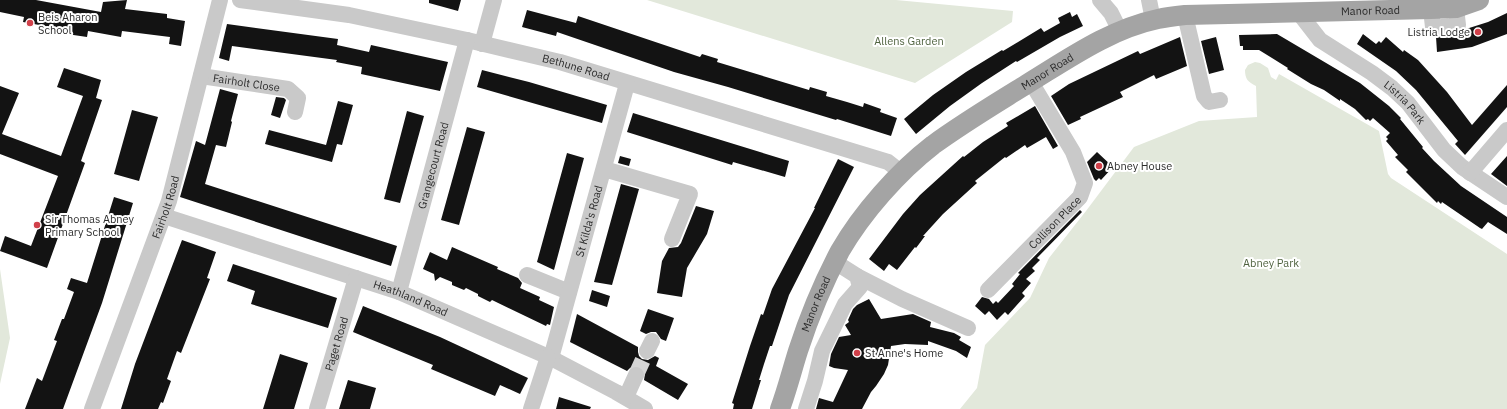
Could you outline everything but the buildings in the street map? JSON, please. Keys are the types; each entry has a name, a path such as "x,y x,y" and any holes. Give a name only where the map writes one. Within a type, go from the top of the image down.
{"main road":[{"name":"Manor Road","path":"780,409 815,304 841,250 861,220 902,173 932,146 957,128 1076,54 1120,30 1153,20 1185,15 1456,8 1479,0"}],"street":[{"name":"Fairholt Road","path":"92,409 169,201 220,0"},
{"name":"Bethune Road","path":"240,0 350,15 560,62 627,84 888,162 902,173"},
{"name":"Grangecourt Road","path":"399,292 475,42 494,0"},
{"path":"1100,0 1111,13 1120,30"},
{"path":"1149,0 1153,20"},
{"name":"Listria Park","path":"1299,13 1320,40 1372,73 1392,88 1416,112 1444,150 1470,173 1507,197"},
{"path":"1185,15 1204,96 1209,102 1220,100"},
{"name":"Fairholt Close","path":"201,76 288,89 298,98 295,112"},
{"name":"Collison Place","path":"988,290 1080,197 1085,184 1073,152 1030,82"},
{"name":"St Kilda's Road","path":"531,409 549,358 569,292 627,84"},
{"path":"1470,173 1507,130"},
{"path":"604,169 690,194 672,239"},
{"name":"Heathland Road","path":"164,216 399,292 549,358 626,397 645,409"},
{"path":"835,262 857,276 902,299 968,328"},
{"path":"527,275 569,292"},
{"path":"806,409 815,381 822,351 845,304 860,287 857,276"},
{"name":"Paget Road","path":"317,409 356,278"},
{"path":"626,397 636,375"}],"green space":[{"name":"Allens Garden","path":"647,0 896,0 1013,11 1012,22 915,83"},
{"name":"Abney Park","path":"1255,62 1268,68 1271,77 1276,80 1279,74 1379,131 1388,174 1391,178 1507,254 1507,409 960,409 977,388 985,345 1030,298 1049,258 1134,147 1199,121 1257,117 1256,86 1248,80 1245,70 1248,65"},
{"path":"0,269 10,338 0,384"}],"tunnel":[{"path":"636,375 647,351"}],"place":[{"name":"Beis Aharon School","path":"30,23"},
{"name":"Listria Lodge","path":"1478,32"},
{"name":"Abney House","path":"1099,166"},
{"name":"Sir Thomas Abney Primary School","path":"37,225"},
{"name":"St Anne's Home","path":"857,353"}]}
